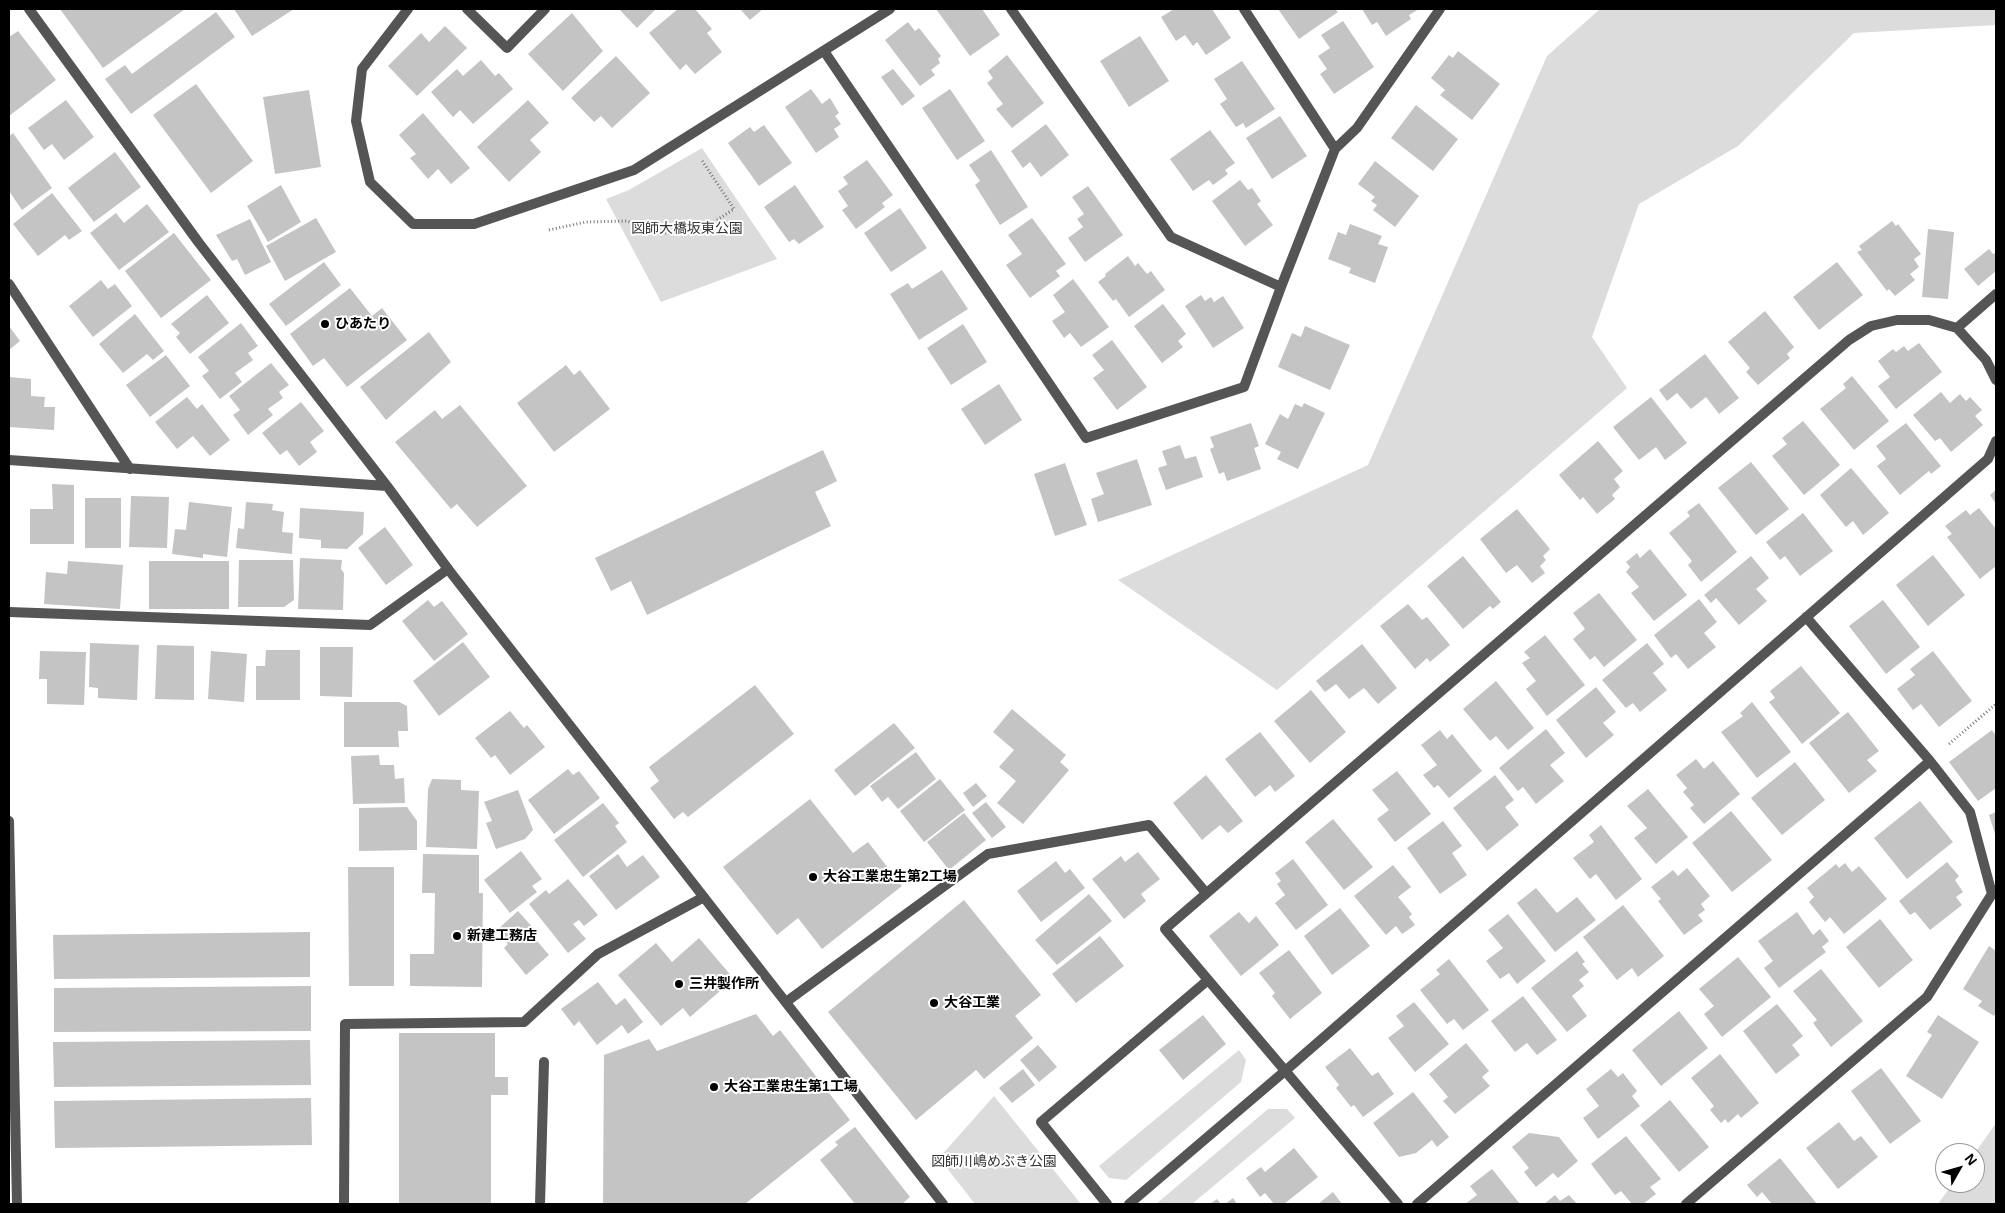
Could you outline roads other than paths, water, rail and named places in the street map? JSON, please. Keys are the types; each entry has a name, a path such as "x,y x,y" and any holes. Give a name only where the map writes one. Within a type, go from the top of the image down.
{"street":[{"path":"29,9 199,243 387,486 448,569 943,1204"},
{"path":"408,9 362,70 356,121 370,182 413,224 474,224 634,170 890,9"},
{"path":"467,9 507,48 545,9"},
{"path":"1011,9 1170,237 1281,287"},
{"path":"1244,9 1335,149"},
{"path":"824,51 1086,438 1244,388 1335,149 1357,128 1440,9"},
{"path":"9,284 130,469"},
{"path":"1958,328 1996,294"},
{"path":"1398,1204 1165,930 1850,340 1871,326 1897,320 1929,320 1958,328 1986,360 1996,380"},
{"path":"1129,1204 1285,1071 1988,459 1996,441"},
{"path":"9,460 387,486"},
{"path":"9,612 370,625 448,569"},
{"path":"1686,1204 1926,997 1992,894 1970,812 1930,761 1806,617"},
{"path":"1417,1204 1930,761"},
{"path":"9,820 17,1204"},
{"path":"786,1002 988,854 1149,825 1206,893"},
{"path":"344,1204 345,1024 524,1022 598,954 704,897"},
{"path":"1107,1204 1040,1122 1208,980"},
{"path":"540,1204 544,1062"}],"place":[{"name":"ひあたり","path":"325,324"},
{"name":"大谷工業忠生第2工場","path":"813,877"},
{"name":"新建工務店","path":"457,936"},
{"name":"三井製作所","path":"679,984"},
{"name":"大谷工業","path":"934,1003"},
{"name":"大谷工業忠生第1工場","path":"714,1087"}],"park label":[{"name":"図師大橋坂東公園","path":"687,229"},
{"name":"図師川嶋めぶき公園","path":"994,1162"}]}
